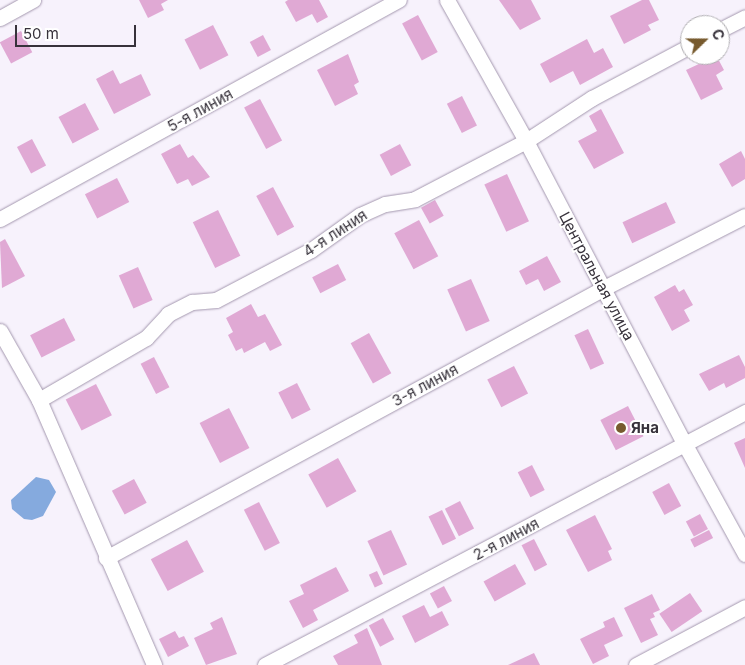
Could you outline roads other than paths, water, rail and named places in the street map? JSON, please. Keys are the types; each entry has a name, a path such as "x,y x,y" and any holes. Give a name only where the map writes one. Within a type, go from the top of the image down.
{"street":[{"path":"0,18 33,0"},
{"name":"5-я линия","path":"0,219 400,0"},
{"name":"Центральная улица","path":"447,0 526,141 684,443 745,554"},
{"path":"730,25 745,17"},
{"name":"4-я линия","path":"39,400 146,338 168,314 192,302 216,300 311,250 360,214 385,204 415,199 526,141 592,98 680,51"},
{"name":"3-я линия","path":"106,558 604,288 657,263 745,216"},
{"path":"0,331 39,400 154,665"},
{"name":"2-я линия","path":"265,665 745,412"},
{"path":"636,665 745,607"}],"water":[{"path":"36,477 49,480 56,492 43,516 32,520 24,519 12,509 11,500"}],"place":[{"name":"Яна","path":"621,428"}]}
